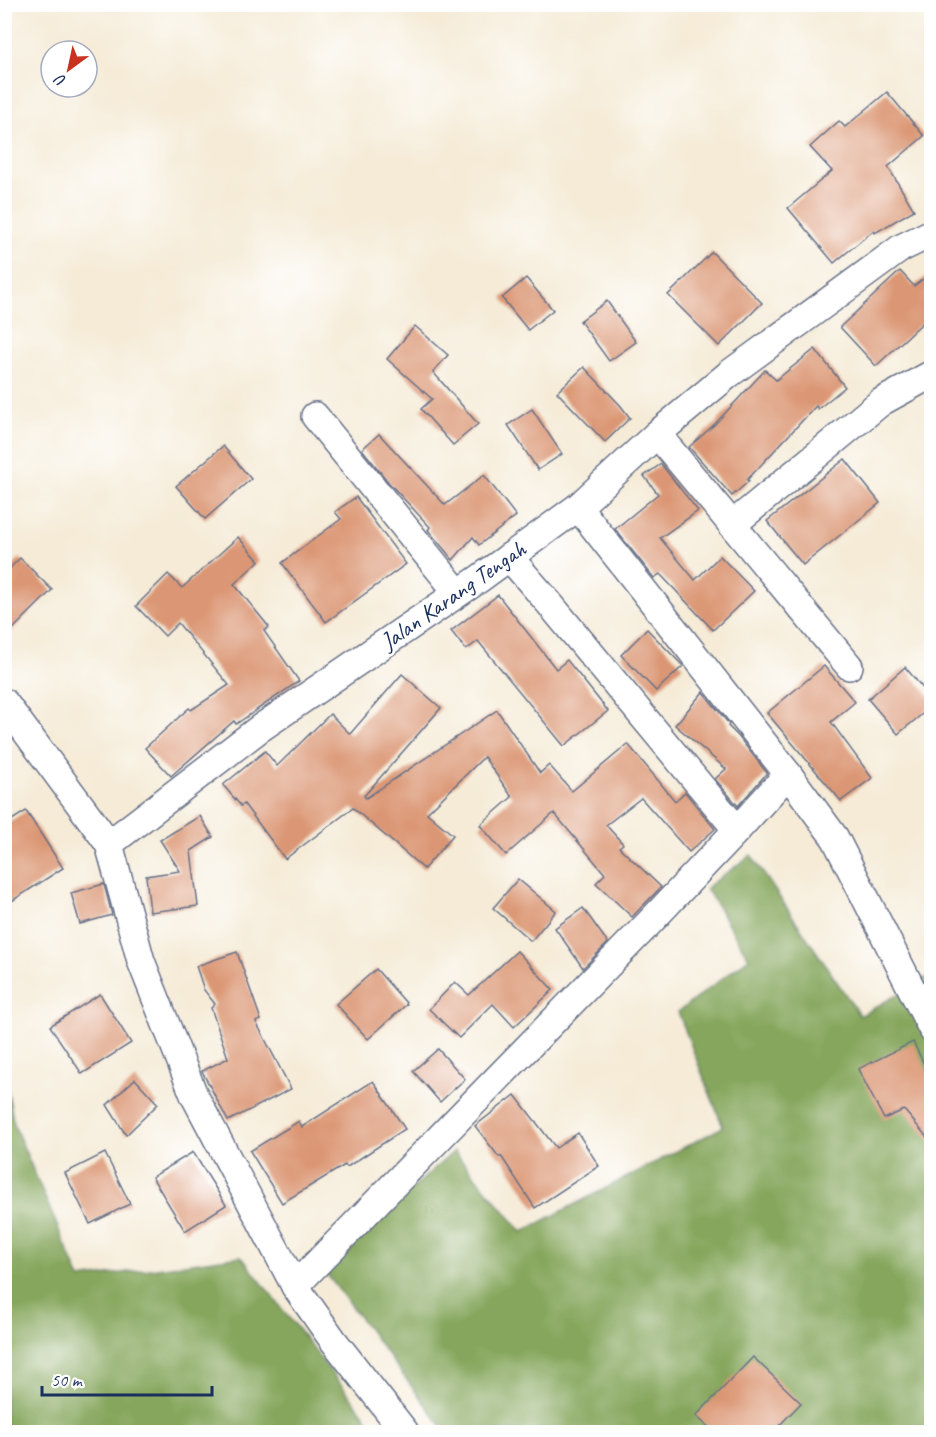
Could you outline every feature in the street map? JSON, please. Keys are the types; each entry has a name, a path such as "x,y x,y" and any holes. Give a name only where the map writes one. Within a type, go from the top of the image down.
{"street":[{"name":"Jalan Karang Tengah","path":"109,844 259,729 458,593 578,507 657,434 729,374 901,248 932,233"},
{"path":"732,525 881,402 932,374"},
{"path":"315,416 458,593"},
{"path":"657,434 849,666"},
{"path":"578,507 788,774 835,838 932,1029"},
{"path":"509,557 737,830"},
{"path":"4,702 109,844 141,961 194,1095 295,1286 333,1340 405,1432"},
{"path":"295,1286 649,923 788,774"}],"green space":[{"path":"751,855 860,1016 931,975 931,1432 446,1432 323,1269 454,1151 522,1232 723,1127 678,1012 749,958 706,888"},
{"path":"4,1071 14,1125 80,1279 241,1256 378,1432 5,1432"}],"building":[{"path":"887,92 924,136 888,167 914,210 875,233 874,230 834,263 788,208 832,171 810,147 839,121 845,127"},
{"path":"712,252 762,303 719,346 668,295"},
{"path":"900,271 914,286 932,272 932,314 876,366 840,327"},
{"path":"526,278 553,310 528,330 502,298"},
{"path":"607,301 636,342 609,361 580,321"},
{"path":"415,326 448,355 433,372 478,424 453,445 421,409 432,399 387,359"},
{"path":"815,349 845,387 818,409 816,406 747,480 749,481 732,496 689,447 715,424 765,370 776,380"},
{"path":"584,367 630,418 605,442 557,392"},
{"path":"532,409 562,454 538,470 508,425"},
{"path":"379,434 445,505 484,475 516,516 479,545 473,537 453,560 428,530 430,527 389,483 362,449"},
{"path":"223,446 251,479 205,519 176,486"},
{"path":"845,459 880,503 803,565 767,521"},
{"path":"661,464 698,511 660,538 695,580 720,556 754,591 713,630 660,574 654,578 615,529 658,494 644,476"},
{"path":"356,497 406,564 326,622 282,563 341,519 335,512"},
{"path":"238,537 259,561 234,584 269,627 264,631 299,681 236,724 234,721 171,776 145,748 189,708 191,710 229,685 178,623 165,636 136,606 168,574 182,588"},
{"path":"20,558 52,590 4,638 4,574"},
{"path":"498,595 556,669 567,660 608,711 564,746 478,641 466,650 451,631"},
{"path":"647,629 683,666 656,691 621,655"},
{"path":"824,666 855,702 831,722 872,778 841,801 767,713"},
{"path":"905,667 932,699 932,706 898,734 868,699"},
{"path":"402,674 441,708 364,796 366,798 497,710 540,773 549,765 572,791 628,744 675,801 685,792 715,829 689,852 641,798 606,825 623,844 619,847 661,887 632,917 596,883 605,874 554,813 506,855 480,825 512,797 484,757 427,813 453,835 424,869 353,808 285,859 244,804 241,806 223,785 265,751 277,766 330,714 350,734"},
{"path":"703,692 767,773 738,806 715,779 726,769 675,725"},
{"path":"26,811 63,868 4,906 4,825"},
{"path":"200,816 213,837 191,851 198,906 150,912 146,876 180,871 160,840"},
{"path":"518,879 556,911 531,941 493,908"},
{"path":"104,884 112,915 80,924 71,893"},
{"path":"583,908 608,943 583,968 555,928"},
{"path":"517,951 553,990 514,1027 493,1004 459,1038 429,1009 455,982 469,995"},
{"path":"237,952 261,1020 256,1022 291,1089 228,1121 202,1071 228,1058 211,1008 215,1004 204,990 196,966"},
{"path":"376,969 407,1004 368,1039 336,1004"},
{"path":"100,994 131,1043 82,1074 50,1026"},
{"path":"913,1042 932,1080 932,1143 904,1110 884,1119 858,1069"},
{"path":"438,1049 465,1079 440,1102 413,1071"},
{"path":"135,1079 158,1104 126,1135 107,1105"},
{"path":"373,1081 405,1129 347,1167 345,1165 282,1203 250,1151 299,1121 302,1127"},
{"path":"515,1095 556,1148 578,1133 599,1166 535,1208 501,1156 499,1157 475,1126"},
{"path":"193,1152 226,1205 185,1231 152,1177"},
{"path":"105,1153 130,1204 90,1224 65,1173"},
{"path":"753,1357 801,1403 773,1432 714,1432 696,1416"}]}
